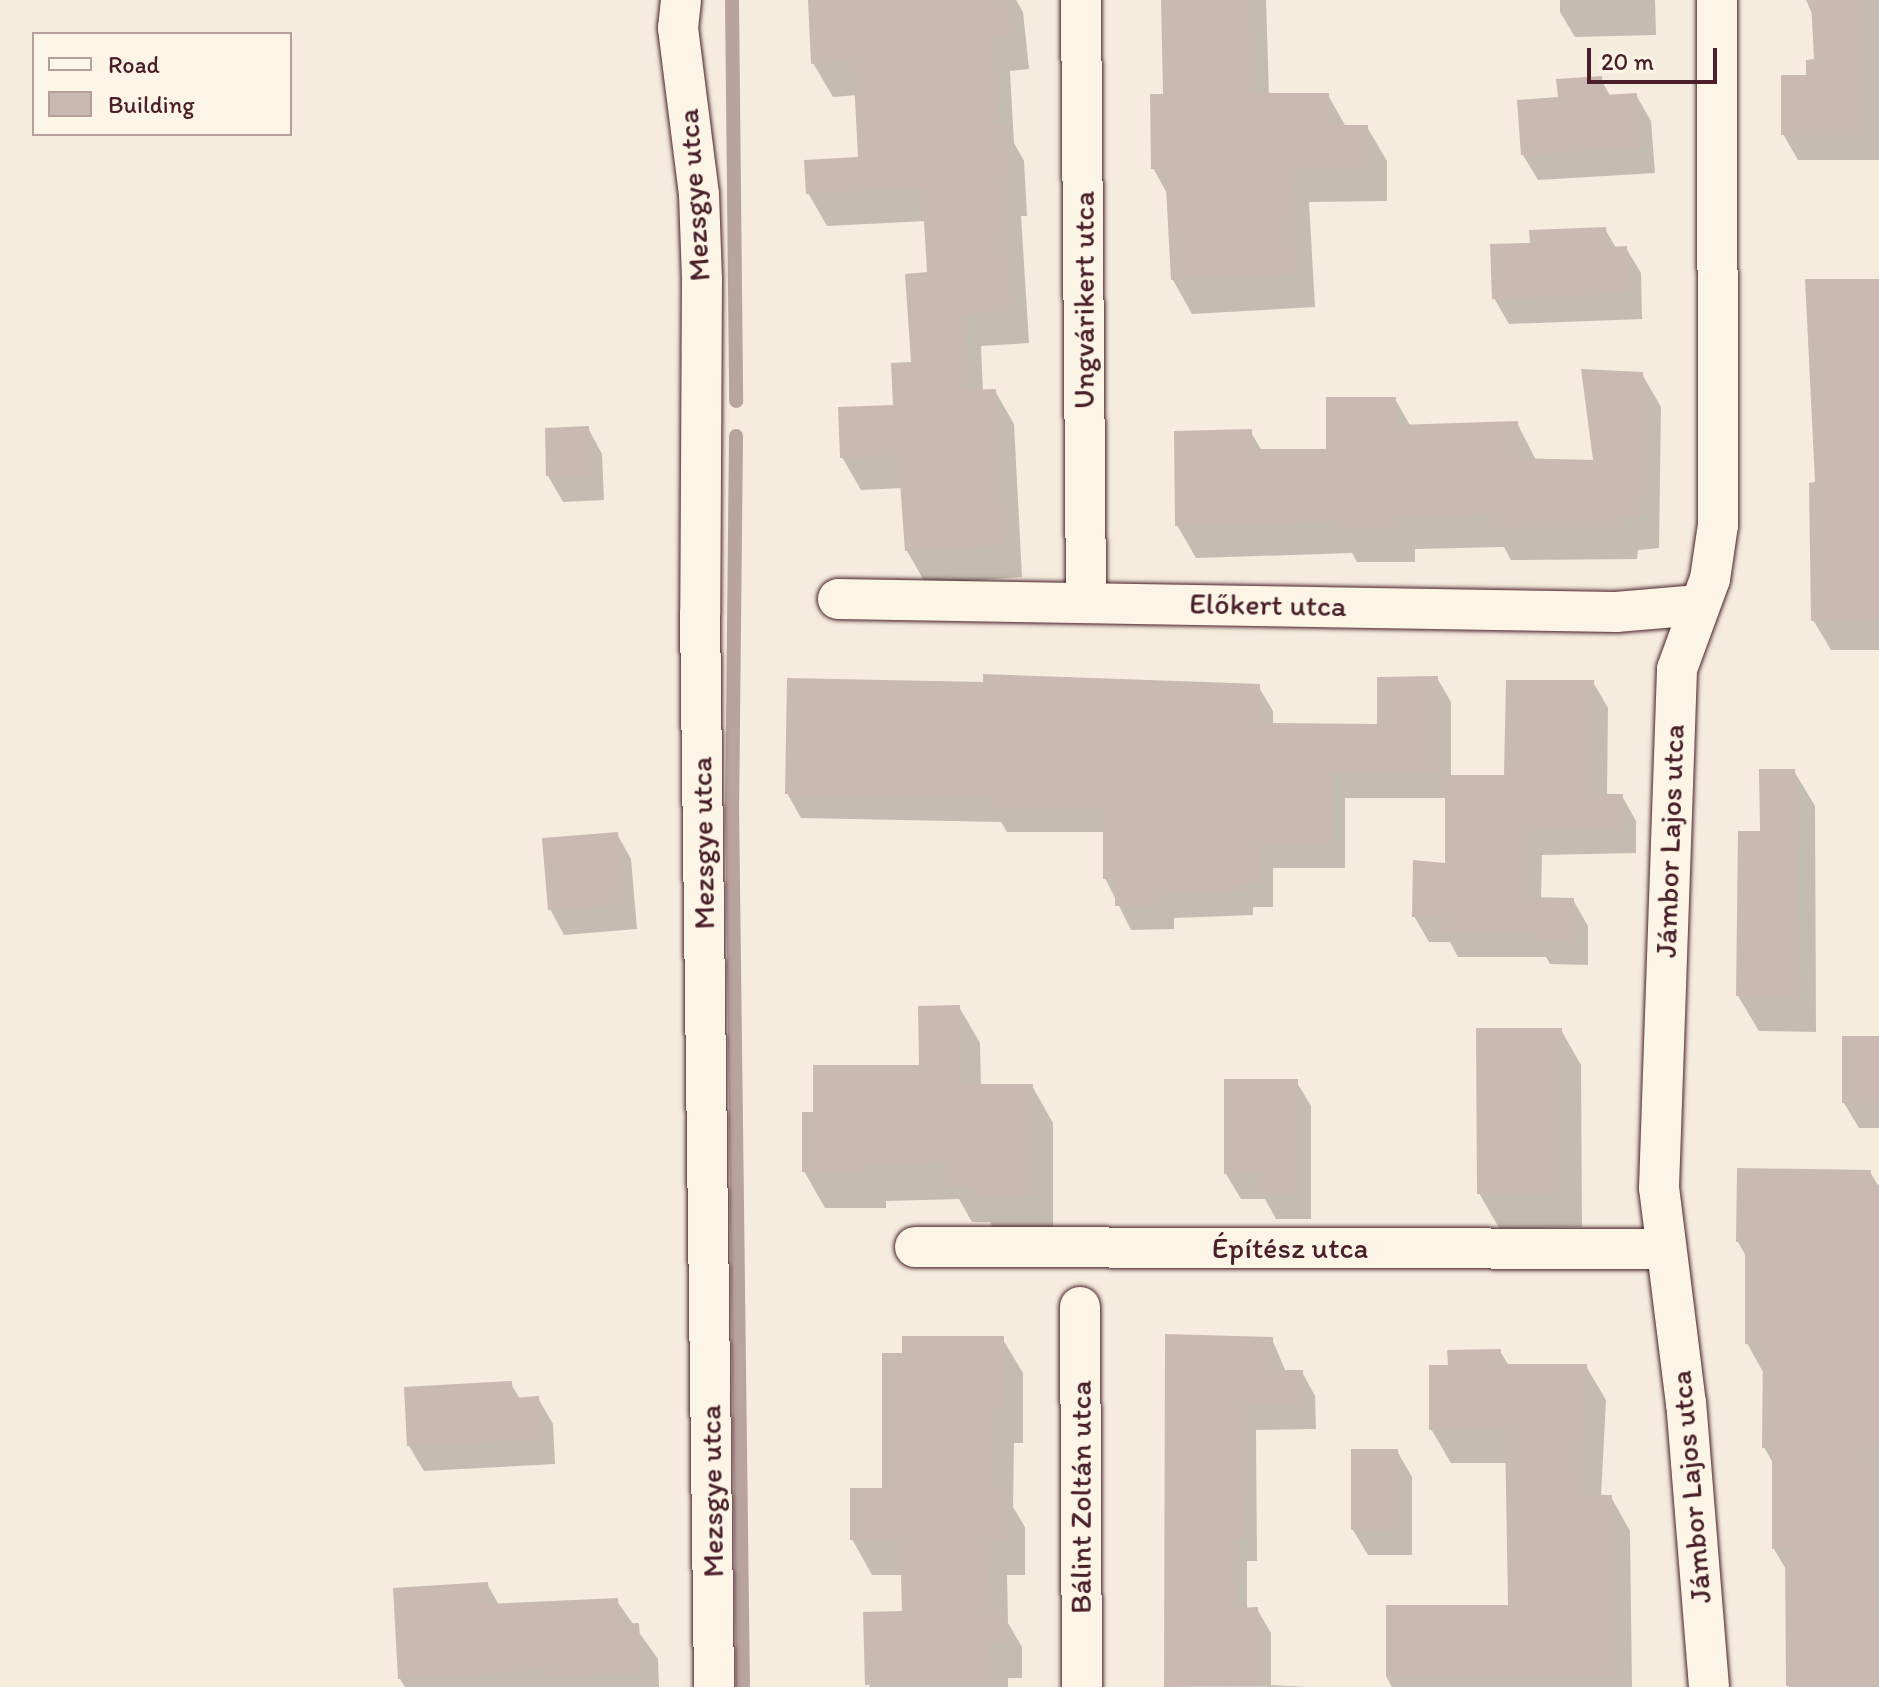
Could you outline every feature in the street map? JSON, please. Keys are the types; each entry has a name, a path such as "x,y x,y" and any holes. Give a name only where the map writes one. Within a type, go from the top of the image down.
{"street":[{"name":"Mezsgye utca","path":"681,0 678,28 699,194 702,280 700,614 714,1687"},
{"name":"Ungvárikert utca","path":"1081,0 1086,601"},
{"name":"Jámbor Lajos utca","path":"1709,1687 1686,1404 1664,1249 1659,1188 1670,773 1677,669 1710,579 1718,525 1717,0"},
{"name":"Előkert utca","path":"838,599 1616,612 1699,605"},
{"name":"Építész utca","path":"915,1247 1664,1249"},
{"name":"Bálint Zoltán utca","path":"1080,1307 1082,1687"}],"building":[{"path":"808,0 1007,0 1011,36 992,38 997,125 1006,125 1009,183 1003,183 1011,310 963,314 966,390 996,389 1004,545 905,551 898,455 840,458 838,407 893,405 891,363 911,362 905,274 927,272 922,188 806,194 804,160 858,157 853,61 811,64"},
{"path":"1161,0 1249,0 1252,93 1329,93 1329,125 1368,125 1368,168 1291,168 1297,273 1171,280 1165,169 1151,169 1150,94 1163,94"},
{"path":"1811,0 1865,0 1865,135 1781,135 1781,75 1806,75 1806,60 1814,59"},
{"path":"1602,76 1603,95 1637,93 1641,148 1521,155 1517,100 1558,97 1556,79"},
{"path":"1606,227 1607,247 1627,246 1629,294 1492,299 1490,244 1530,243 1529,230"},
{"path":"1805,279 1879,279 1879,621 1811,621 1809,483 1815,482"},
{"path":"1581,369 1643,372 1642,515 1620,518 1619,527 1490,528 1490,514 1397,517 1397,529 1336,529 1336,521 1175,526 1174,431 1252,429 1252,449 1326,449 1326,397 1396,397 1396,425 1518,421 1519,458 1593,460"},
{"path":"589,426 590,475 546,476 545,428"},
{"path":"983,674 1260,684 1260,723 1377,724 1377,677 1438,676 1438,774 1332,774 1332,844 1260,844 1260,883 1240,883 1240,891 1161,894 1161,905 1115,906 1115,879 1103,879 1103,808 991,808 991,798 785,794 787,678 983,682"},
{"path":"1506,680 1594,680 1593,794 1623,794 1622,828 1528,830 1527,897 1574,898 1574,940 1533,939 1533,932 1441,932 1442,917 1412,917 1413,860 1445,863 1445,775 1504,775"},
{"path":"1759,769 1795,769 1797,997 1736,996 1738,831 1760,831"},
{"path":"618,832 623,904 548,910 542,838"},
{"path":"960,1005 962,1084 1033,1084 1033,1195 972,1195 972,1186 949,1186 949,1162 866,1164 866,1172 802,1172 802,1112 813,1112 813,1065 919,1065 918,1006"},
{"path":"1476,1028 1562,1028 1562,1193 1477,1194"},
{"path":"1842,1036 1879,1036 1879,1103 1842,1103"},
{"path":"1224,1079 1298,1079 1298,1194 1259,1193 1260,1173 1224,1174"},
{"path":"1737,1168 1871,1170 1870,1185 1879,1185 1879,1447 1871,1447 1879,1685 1786,1686 1785,1549 1772,1549 1772,1448 1762,1448 1763,1344 1745,1344 1745,1242 1736,1242"},
{"path":"1165,1334 1273,1337 1273,1370 1303,1370 1303,1406 1243,1407 1244,1538 1234,1538 1235,1608 1258,1607 1259,1686 1164,1687"},
{"path":"902,1336 1004,1336 1004,1408 994,1408 994,1489 1005,1489 1005,1540 987,1540 989,1609 1002,1609 1003,1643 988,1643 989,1682 865,1685 863,1612 902,1611 900,1540 850,1540 850,1488 882,1488 882,1353 902,1353"},
{"path":"1501,1349 1500,1364 1587,1364 1581,1495 1612,1495 1614,1677 1386,1677 1386,1605 1508,1605 1505,1429 1429,1430 1429,1365 1448,1365 1447,1350"},
{"path":"512,1381 513,1398 539,1396 541,1439 407,1446 404,1387"},
{"path":"1351,1449 1398,1449 1398,1530 1351,1530"},
{"path":"488,1582 489,1604 618,1598 619,1624 639,1623 642,1673 548,1676 548,1670 398,1679 393,1588"}],"waterway":[{"path":"732,0 736,401"},
{"path":"736,436 732,802 743,1687"}]}
